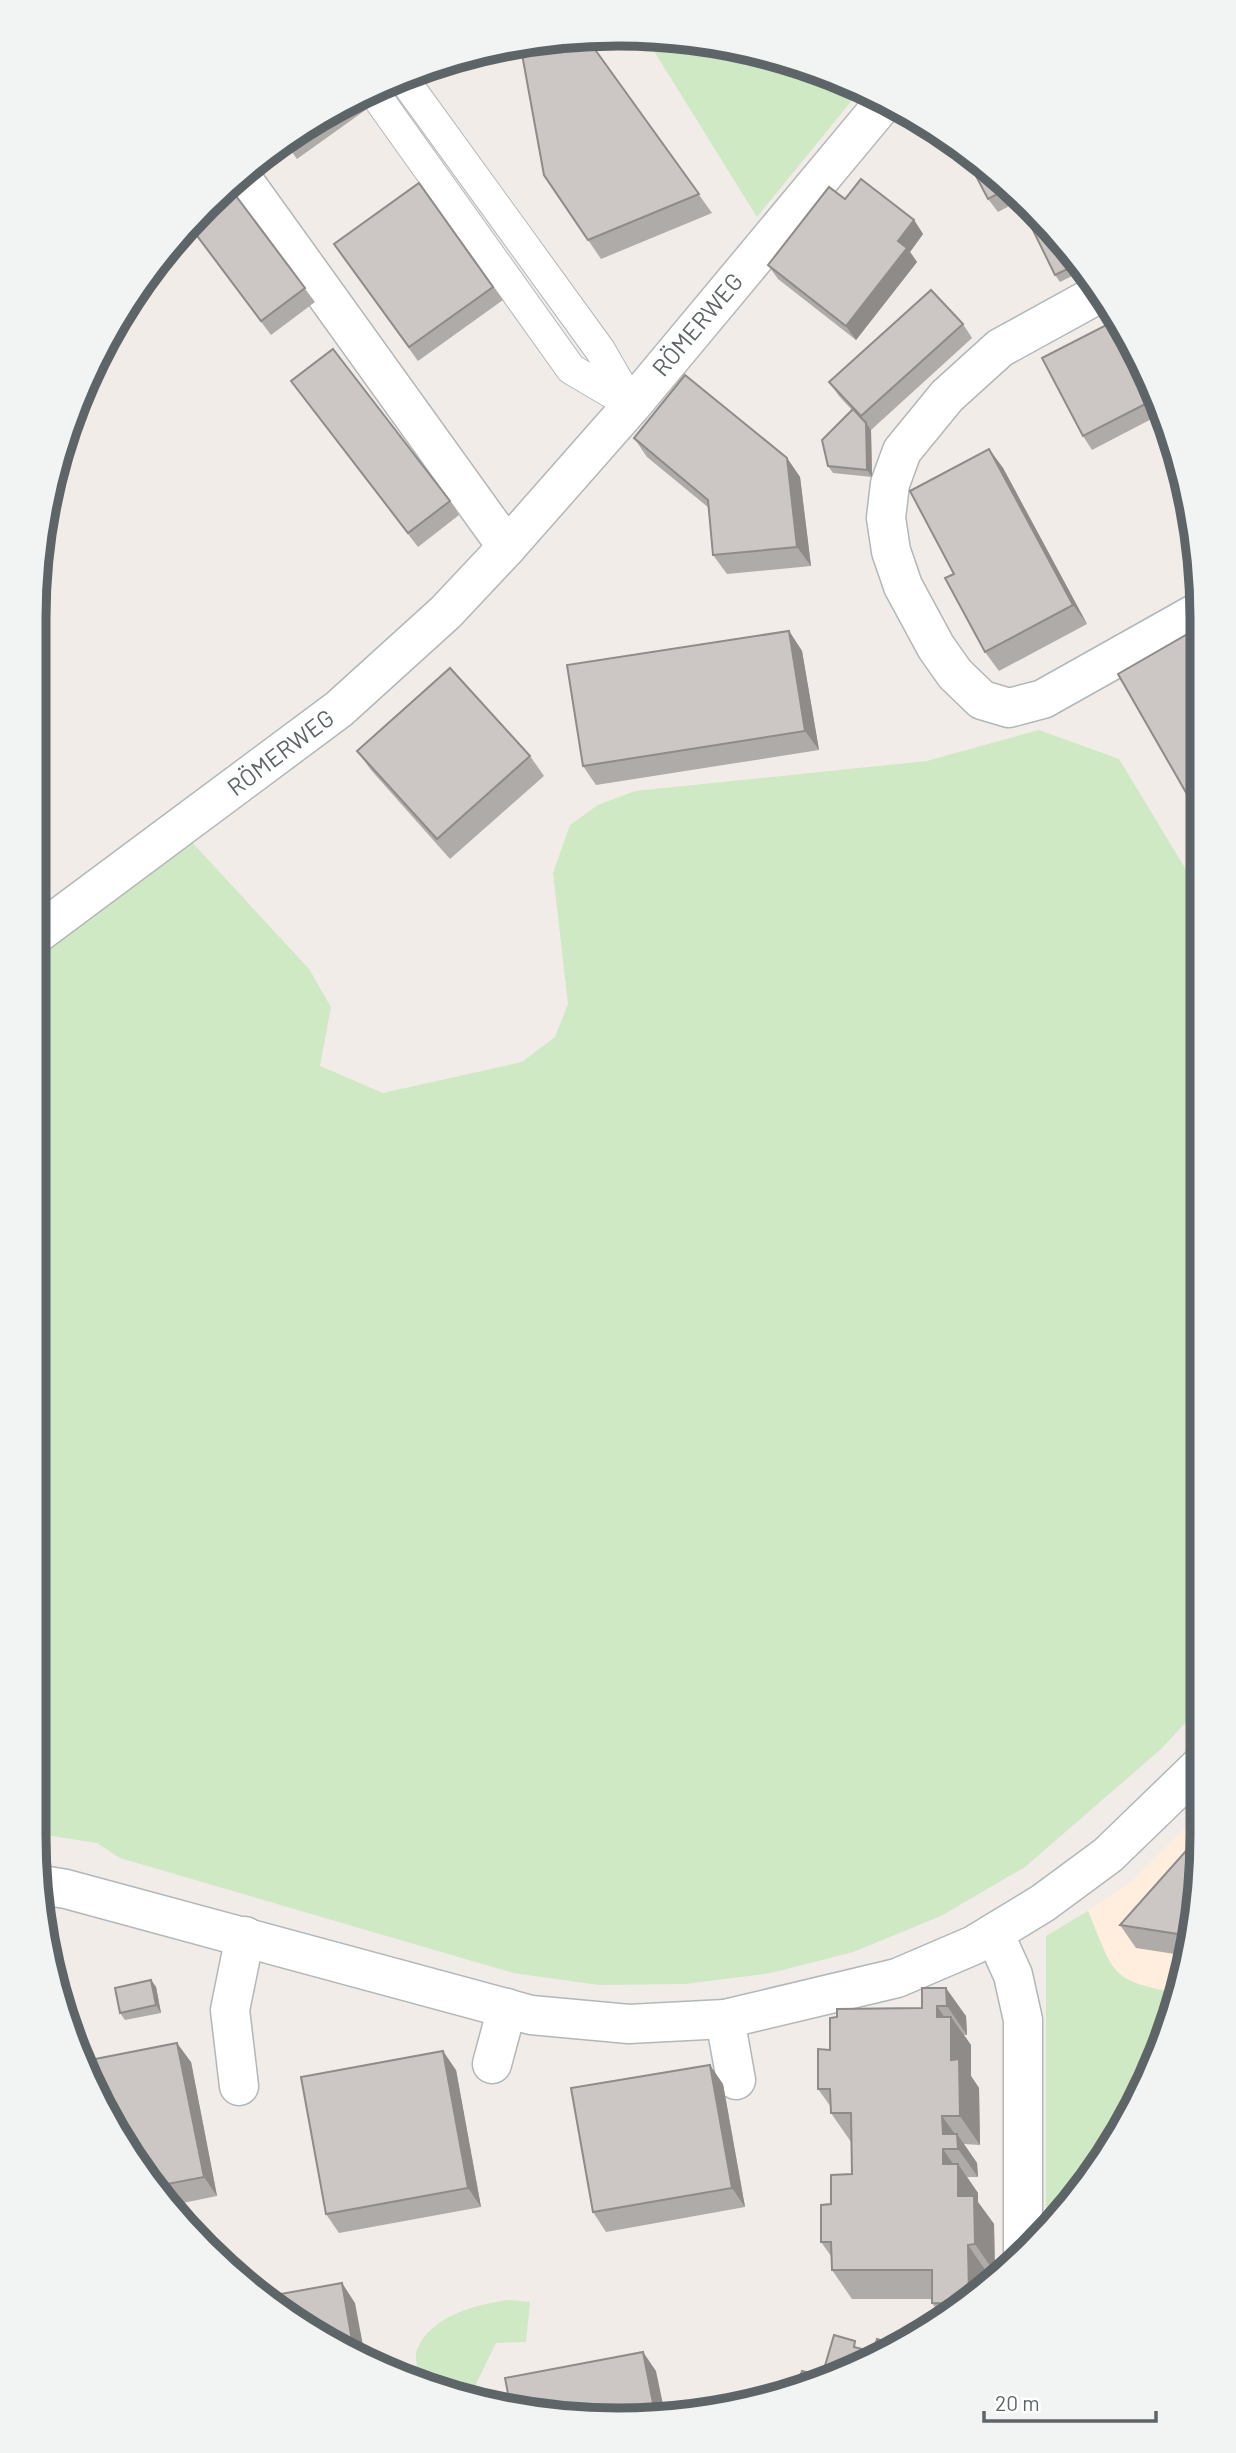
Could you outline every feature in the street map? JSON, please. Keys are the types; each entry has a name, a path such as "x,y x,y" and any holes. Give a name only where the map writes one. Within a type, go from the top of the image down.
{"street":[{"name":"RÖMERWEG","path":"46,927 339,709 446,612 632,405 879,109"},
{"path":"246,184 507,547"},
{"path":"1092,297 1000,348 947,396 902,451 890,484 886,518 891,551 903,586 936,647 955,674 982,700 1009,708 1043,699 1190,616"},
{"path":"48,1886 245,1936 531,2015 629,2024 725,2019 897,1978 974,1945 1043,1903 1108,1855 1190,1776"},
{"path":"994,1933 1013,1975 1023,2020 1023,2240"},
{"path":"239,2086 230,2010 245,1936"},
{"path":"492,2064 507,2008"},
{"path":"725,2019 736,2080"}],"lane":[{"path":"408,86 600,350 632,405"},
{"path":"378,99 571,369 632,405"}],"shaded area":[{"path":"1190,1823 1186,1910 1169,1991 1122,1978 1111,1965 1088,1911 1133,1880"}],"green space":[{"path":"651,47 693,50 766,65 854,97 757,217"},
{"path":"1039,730 1119,759 1190,876 1190,1718 1161,1749 1025,1867 941,1916 853,1952 771,1973 685,1984 599,1985 513,1973 120,1858 97,1843 46,1835 46,946 189,839 309,969 331,1007 320,1066 383,1093 522,1062 555,1037 568,1004 553,873 570,825 598,805 635,791 927,761"},
{"path":"1088,1911 1110,1962 1118,1972 1140,1984 1169,1991 1147,2054 1114,2121 1072,2184 1046,2214 1046,1936"},
{"path":"509,2300 530,2302 526,2342 496,2343 474,2389 418,2371 416,2353 423,2338 432,2328 456,2314"}],"building":[{"path":"593,47 699,194 588,240 544,175 522,54"},
{"path":"972,168 1000,193 988,199"},
{"path":"861,179 914,220 898,241 907,248 846,326 768,265 829,187 845,199"},
{"path":"419,183 493,287 409,347 334,244"},
{"path":"234,194 305,288 261,321 195,233"},
{"path":"1029,220 1071,267 1055,275"},
{"path":"931,290 963,324 861,416 829,382"},
{"path":"1109,324 1148,402 1083,436 1042,358"},
{"path":"333,349 450,501 408,533 291,381"},
{"path":"685,375 787,458 797,547 713,555 708,500 634,438"},
{"path":"853,409 866,423 867,470 828,466 822,440"},
{"path":"989,449 1073,605 985,652 945,578 954,574 910,491"},
{"path":"789,631 805,731 583,766 567,665"},
{"path":"1190,633 1190,800 1118,674"},
{"path":"450,668 530,756 437,839 357,751"},
{"path":"1190,1847 1186,1910 1181,1935 1120,1925"},
{"path":"151,1980 156,2005 120,2013 115,1988"},
{"path":"922,1988 946,1988 947,2006 937,2006 937,2017 951,2017 951,2060 959,2059 960,2116 942,2116 943,2134 957,2134 958,2149 943,2149 943,2164 958,2164 958,2196 974,2196 975,2244 968,2245 969,2287 946,2304 932,2303 932,2270 832,2270 831,2242 821,2242 821,2205 831,2204 831,2175 852,2174 851,2113 831,2113 830,2089 818,2089 818,2049 830,2050 830,2018 837,2017 837,2009 922,2008"},
{"path":"177,2043 204,2177 165,2185 122,2121 92,2060"},
{"path":"443,2051 468,2188 326,2214 301,2077"},
{"path":"710,2065 732,2188 593,2212 571,2088"},
{"path":"342,2283 352,2341 332,2331 277,2295"},
{"path":"834,2335 855,2341 854,2347 866,2350 824,2369"},
{"path":"643,2352 654,2406 618,2408 543,2403 509,2396 505,2378"},
{"path":"802,2371 812,2373 800,2378"}]}
